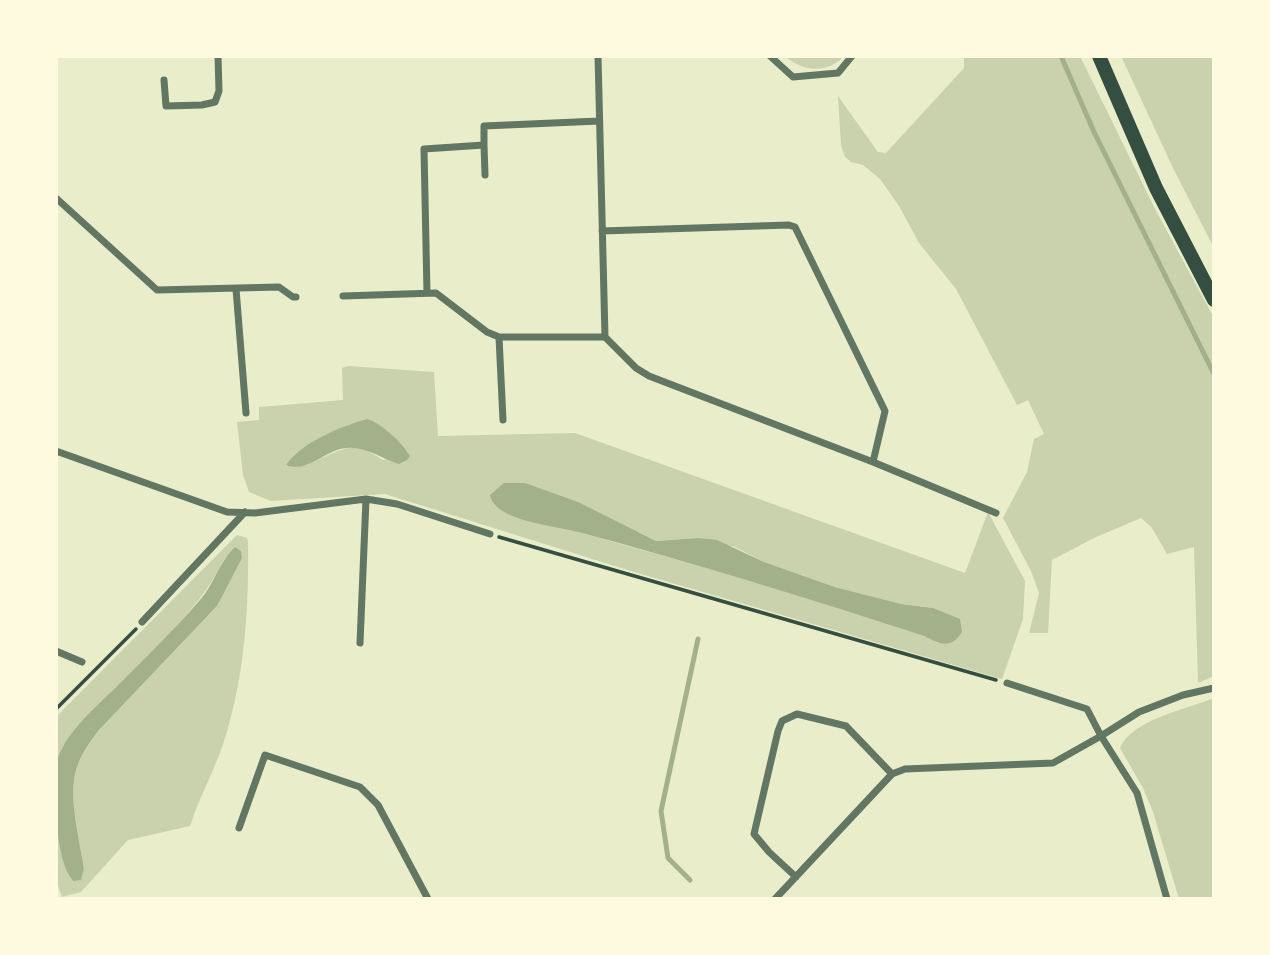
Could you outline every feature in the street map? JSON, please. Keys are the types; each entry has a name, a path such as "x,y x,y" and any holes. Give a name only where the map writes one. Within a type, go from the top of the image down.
{"main road":[{"path":"1099,56 1156,187 1214,300"}],"street":[{"path":"164,80 166,106 215,102 219,91 218,56"},
{"path":"598,56 605,337 636,368 649,376 873,462 996,513"},
{"path":"770,56 793,77 838,73 852,56"},
{"path":"485,175 484,126 600,121"},
{"path":"427,293 424,149 485,145"},
{"path":"56,198 157,290 279,287 296,297"},
{"path":"602,230 795,227 885,411 873,462"},
{"path":"236,289 246,413"},
{"path":"342,296 436,293 487,332 499,337 605,337"},
{"path":"499,337 503,420"},
{"path":"56,451 227,512 366,499 397,504 490,534"},
{"path":"360,642 366,499"},
{"path":"142,622 245,512"},
{"path":"56,651 82,662"},
{"path":"1007,683 1087,709 1137,793 1167,899"},
{"path":"775,899 892,774 905,769 1053,763 1139,712 1183,695 1214,688"},
{"path":"796,877 754,834 782,721 797,714 846,726 892,774"},
{"path":"239,828 265,755 360,787 378,805 428,899"}],"path":[{"path":"490,534 1007,683"},
{"path":"56,709 142,622"}],"shaded area":[{"path":"785,56 844,56 830,66 815,69 799,65"},
{"path":"964,56 1080,56 1154,207 1214,318 1214,676 1198,683 1194,547 1167,554 1152,528 1141,518 1052,560 1048,633 1029,633 1039,593 1031,571 1003,518 1027,472 1034,439 1044,434 1028,400 1017,405 956,289 919,243 899,206 880,179 863,165 851,162 845,157 841,145 838,96 878,152 886,153 964,68"},
{"path":"1121,56 1214,56 1214,248 1173,168"},
{"path":"348,366 434,372 438,436 575,433 965,573 988,512 1025,581 1023,619 1002,679 634,572 385,494 271,501 249,492 243,475 237,422 259,420 259,407 343,400 342,368","holes":["351,424 379,425 408,452 383,460 365,450 348,448 302,466 286,465 306,446","578,532 639,532 656,541 698,538 735,547 764,562 835,587 901,604 933,608 938,643 924,636 750,580"]},
{"path":"367,419 378,424 397,440 410,456 407,460 399,464 367,451 347,448 339,449 309,464 294,467 286,465 311,443"},
{"path":"504,483 525,483 578,502 656,541 698,538 717,540 764,562 835,587 901,604 933,608 960,619 962,632 954,641 941,643 709,569 514,517 494,504 490,495"},
{"path":"237,535 247,538 248,542 248,591 242,663 226,735 190,826 128,840 81,892 62,897 56,880 56,819 69,875 73,881 84,869 73,796 75,774 82,756 99,730 217,606 225,558 188,613 79,725 56,763 56,717"},
{"path":"235,547 241,551 242,558 217,606 99,730 82,756 75,774 73,796 84,869 81,880 73,881 62,856 57,824 56,763 60,752 81,722 199,601"},
{"path":"1214,698 1214,899 1179,899 1153,812 1143,788 1120,748 1126,738 1147,723"}],"waterway":[{"path":"1061,56 1094,132 1214,374"},
{"path":"690,880 668,858 661,811 698,639"}]}
